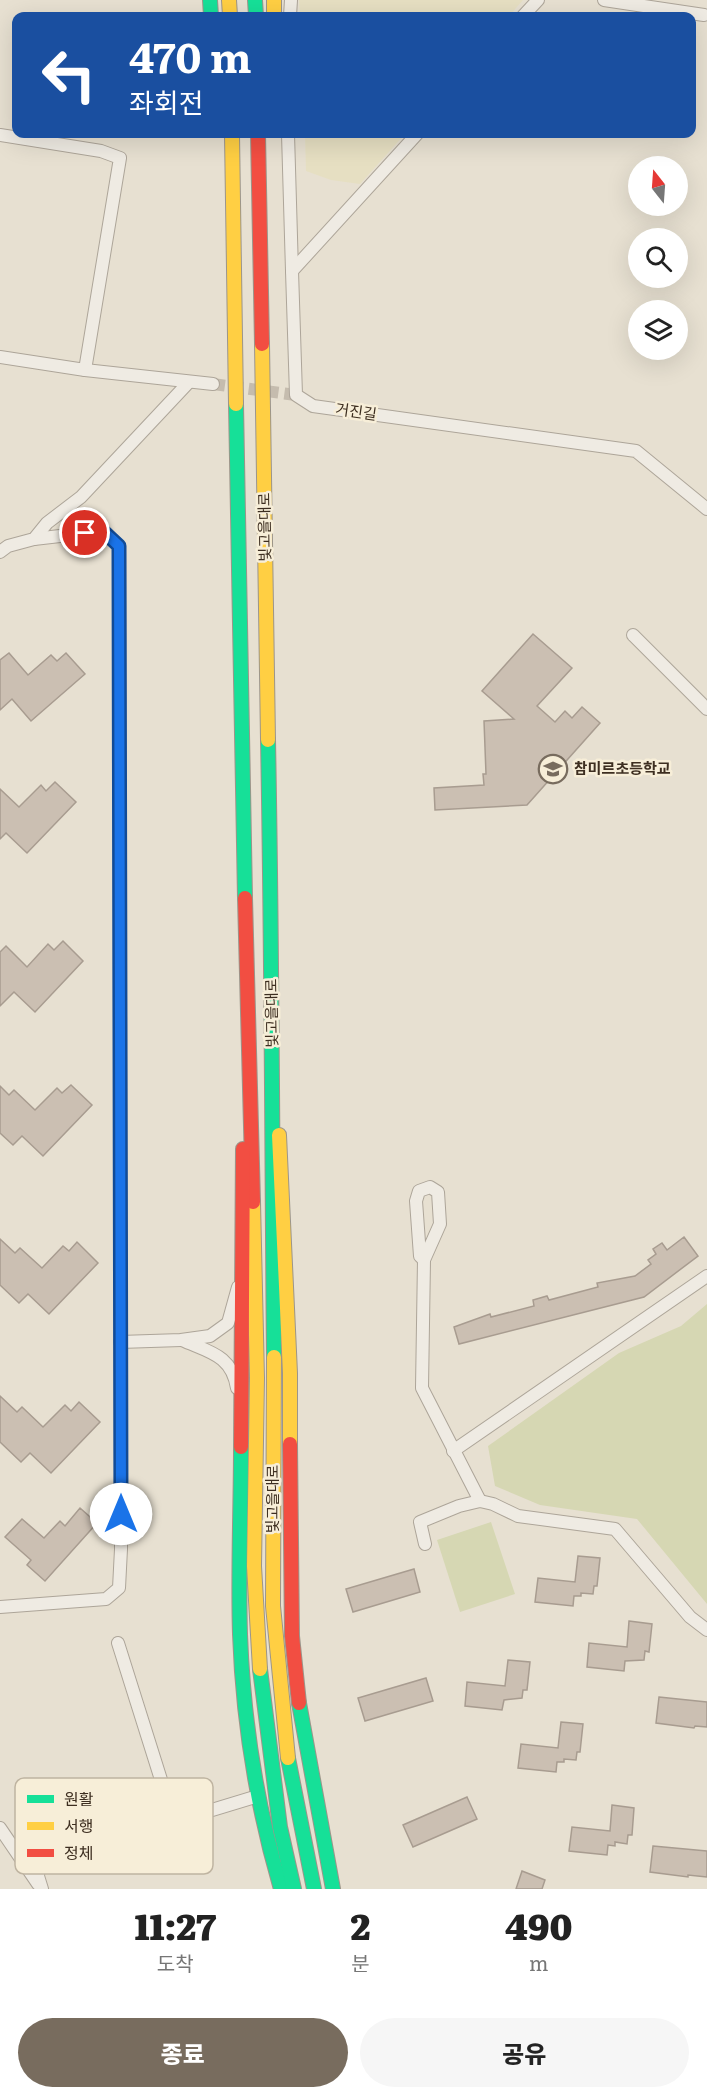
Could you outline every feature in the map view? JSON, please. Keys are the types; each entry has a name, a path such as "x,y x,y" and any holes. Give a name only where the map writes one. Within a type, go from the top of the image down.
{"main road":[{"path":"222,138 233,200"},
{"name":"빛고을대로","path":"232,138 249,1094 253,1162 256,1641 280,1827 294,1889"},
{"name":"빛고을대로","path":"258,138 274,1093 270,1159 275,1637 282,1721 297,1823 314,1889"},
{"path":"259,198 267,138"},
{"path":"274,1093 281,1158 290,1373 289,1544 292,1636 300,1711 333,1889"},
{"path":"249,1094 242,1161 240,1634 258,1796 274,1889"},
{"path":"324,1843 342,1889"},
{"path":"269,1854 281,1889"}],"street":[{"path":"527,12 538,0"},
{"path":"604,0 684,12"},
{"path":"696,14 704,15"},
{"path":"19,138 101,151 120,158 85,370"},
{"path":"288,138 292,272"},
{"path":"292,272 413,138"},
{"name":"거진길","path":"292,272 296,395 313,406 636,451 707,509"},
{"path":"0,357 85,370 213,384"},
{"path":"34,539 47,523 81,497 189,382"},
{"path":"0,552 8,546 34,539 103,531 119,546 121,1549 118,1588 106,1599 0,1607"},
{"path":"633,635 707,709"},
{"path":"424,1260 420,1256 416,1201 419,1191 430,1187 438,1192 440,1199 440,1224 424,1260 422,1388 480,1502"},
{"path":"120,1342 181,1340 210,1336 228,1323 242,1274"},
{"path":"453,1451 707,1276"},
{"path":"181,1340 225,1359 235,1377 241,1418"},
{"path":"425,1544 420,1522 459,1506 480,1502 493,1504 527,1518 615,1529 690,1617 707,1630"},
{"path":"118,1643 160,1778"},
{"path":"213,1809 258,1796"},
{"path":"0,1828 15,1850"},
{"path":"31,1874 41,1889"},
{"path":"38,1874 41,1889"}],"shaded area":[{"path":"299,0 523,0 512,12 300,12"},
{"path":"305,138 401,138 360,184 331,180 306,171"}],"green space":[{"path":"707,1304 707,1604 637,1519 540,1505 495,1486 488,1446 619,1353 681,1326"},
{"path":"491,1522 515,1594 460,1612 437,1540"}],"building":[{"path":"533,634 572,668 537,706 555,722 565,711 572,718 582,707 600,723 527,805 435,810 434,788 484,785 483,774 486,774 484,721 514,719 482,691"},
{"path":"9,653 28,675 51,655 57,661 66,653 85,674 31,721 12,699 0,710 0,660"},
{"path":"55,782 76,802 27,853 6,833 0,839 0,789 19,807 41,785 46,791"},
{"path":"63,941 83,961 35,1012 14,992 0,1006 0,952 6,946 27,967 48,944 54,950"},
{"path":"71,1085 92,1105 43,1156 22,1136 13,1145 0,1133 0,1086 9,1095 14,1090 35,1110 57,1088 62,1093"},
{"path":"684,1237 698,1256 644,1297 459,1344 454,1327 490,1314 491,1317 534,1306 533,1300 547,1296 549,1300 598,1287 597,1283 635,1276 651,1264 648,1260 656,1254 653,1249 662,1243 667,1250"},
{"path":"0,1239 15,1253 20,1248 42,1268 63,1246 69,1251 77,1242 98,1263 49,1314 28,1294 19,1303 0,1285"},
{"path":"0,1396 17,1412 22,1407 43,1427 65,1405 71,1411 79,1402 100,1422 51,1473 30,1453 21,1462 0,1442"},
{"path":"80,1508 97,1523 45,1581 27,1565 31,1560 5,1537 22,1519 44,1538 60,1521 65,1526"},
{"path":"578,1556 600,1558 597,1586 594,1586 593,1594 581,1593 581,1596 574,1596 573,1606 535,1602 538,1578 575,1582"},
{"path":"414,1569 420,1592 353,1612 346,1589"},
{"path":"629,1621 652,1624 649,1652 645,1651 644,1660 625,1661 624,1671 587,1667 589,1643 627,1647"},
{"path":"508,1660 530,1662 527,1690 523,1690 522,1698 504,1700 502,1710 465,1706 467,1682 505,1686"},
{"path":"426,1678 433,1701 365,1721 358,1698"},
{"path":"659,1697 707,1702 707,1727 695,1726 694,1728 656,1723"},
{"path":"561,1722 583,1724 580,1752 577,1752 576,1760 564,1759 564,1762 557,1762 556,1772 518,1768 521,1744 558,1748"},
{"path":"467,1797 477,1819 413,1847 403,1825"},
{"path":"612,1805 634,1808 632,1835 628,1835 627,1844 615,1842 615,1846 608,1845 607,1855 569,1851 572,1827 610,1831"},
{"path":"653,1846 707,1851 707,1877 650,1872"},
{"path":"522,1871 545,1880 542,1889 516,1889"}],"tunnel":[{"path":"213,384 296,395"}],"traffic: fast":[{"path":"210,0 211,12"},
{"path":"255,0 256,12"},
{"path":"236,404 245,898"},
{"path":"268,740 274,1357"},
{"path":"241,1447 239,1611 244,1698 258,1795 281,1889"},
{"path":"260,1669 280,1827 294,1889"},
{"path":"299,1703 333,1889"},
{"path":"288,1758 314,1889"}],"traffic: slow":[{"path":"229,0 230,12"},
{"path":"274,0 274,12"},
{"path":"232,138 236,404"},
{"path":"262,344 268,740"},
{"path":"279,1135 290,1373 290,1444"},
{"path":"253,1202 257,1378 254,1566 260,1669"},
{"path":"274,1357 273,1606 288,1758"}],"traffic: jam":[{"path":"258,138 262,344"},
{"path":"245,898 253,1202"},
{"path":"241,1447 243,1149"},
{"path":"290,1444 292,1636 299,1703"}],"place":[{"name":"참미르초등학교","path":"553,769"}],"route":[{"path":"85,533 103,531 119,546 121,1514"}]}
